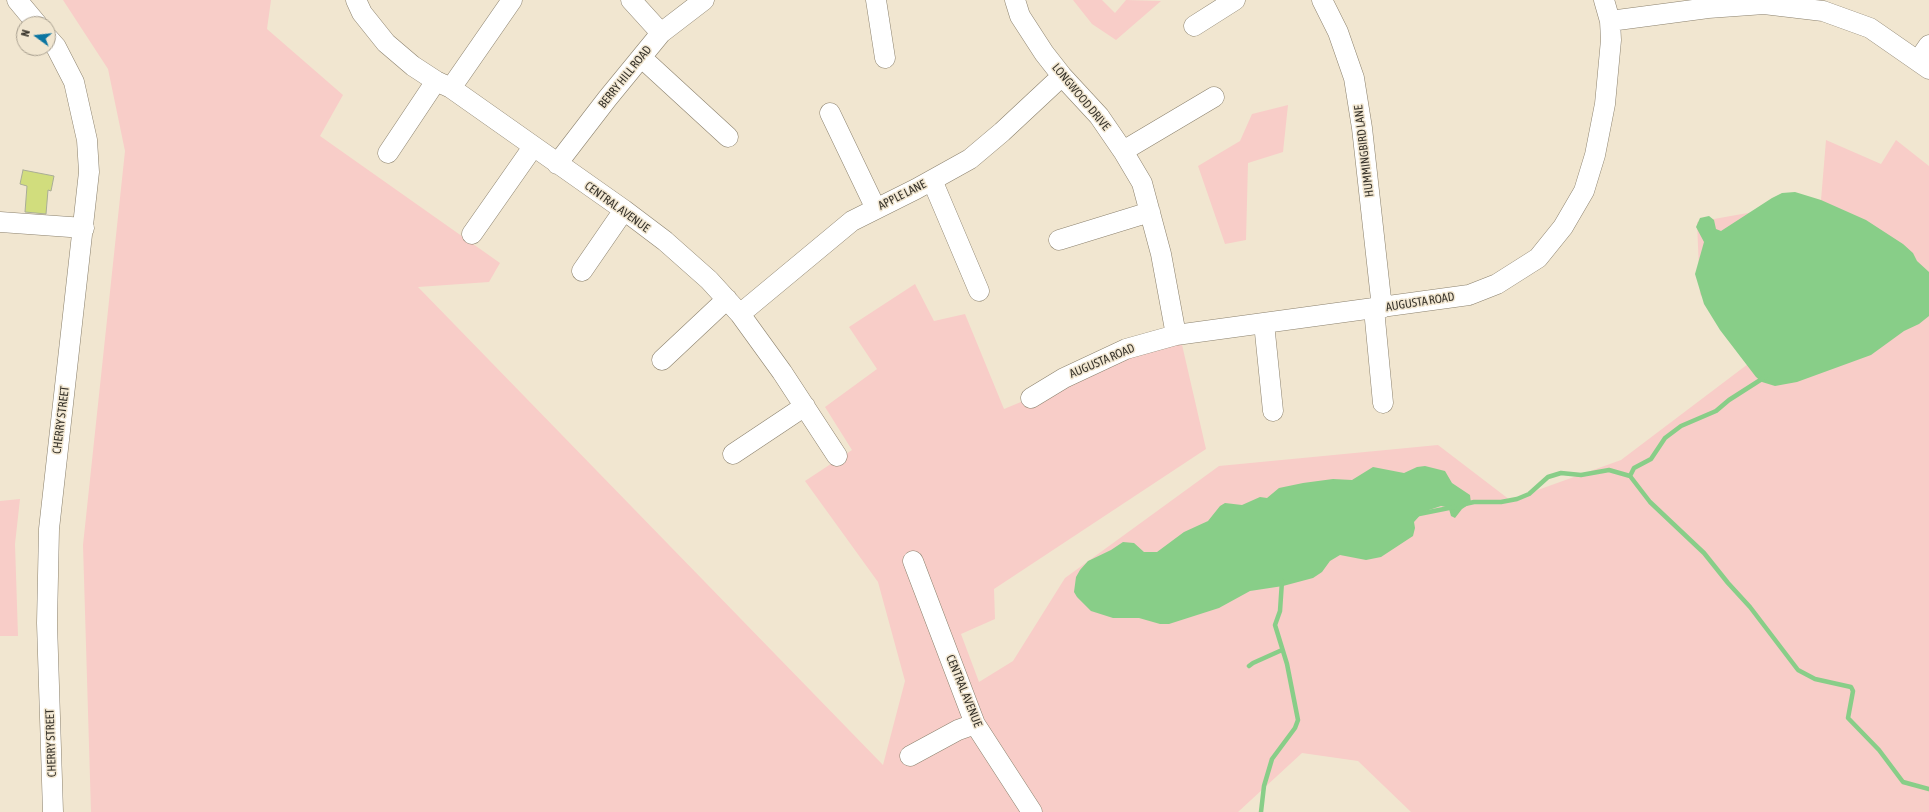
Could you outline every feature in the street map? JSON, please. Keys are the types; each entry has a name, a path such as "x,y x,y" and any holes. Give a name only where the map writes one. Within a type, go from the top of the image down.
{"street":[{"path":"17,0 30,16"},
{"name":"CENTRAL AVENUE","path":"356,0 362,13 386,43 413,66 444,84 624,210 665,241 734,306 805,406 837,456"},
{"path":"388,153 512,0"},
{"path":"631,0 661,33"},
{"name":"BERRY HILL ROAD","path":"557,164 607,99 661,33 704,0"},
{"path":"876,0 885,58"},
{"name":"LONGWOOD DRIVE","path":"1015,0 1020,16 1062,76 1099,116 1123,151 1142,183 1162,254 1176,335"},
{"path":"1194,26 1235,0"},
{"name":"HUMMINGBIRD LANE","path":"1322,0 1338,32 1354,78 1362,128 1378,309 1383,403"},
{"name":"AUGUSTA ROAD","path":"1031,398 1064,378 1126,350 1176,335 1378,309 1468,295 1496,284 1538,258 1563,227 1584,191 1595,155 1605,104 1611,40 1610,21 1604,0"},
{"path":"1610,21 1708,8 1764,4 1824,5 1870,28 1923,65 1929,44"},
{"name":"CHERRY STREET","path":"53,812 47,623 50,529 57,450 84,228 89,172 87,140 74,82 56,47"},
{"path":"642,58 728,137"},
{"name":"APPLE LANE","path":"662,360 852,220 876,209 970,159 1002,132 1062,76"},
{"path":"1123,151 1214,97"},
{"path":"830,113 876,209"},
{"path":"472,234 533,146"},
{"path":"932,180 979,291"},
{"path":"582,271 624,210"},
{"path":"1059,240 1150,212"},
{"path":"0,222 84,228"},
{"path":"1264,323 1273,411"},
{"path":"733,454 805,406"},
{"name":"CENTRAL AVENUE","path":"913,561 975,724 1032,812"},
{"path":"910,756 958,730 975,724"}],"shaded area":[{"path":"63,0 271,0 267,29 343,95 320,136 500,263 489,282 418,287 883,765 905,681 878,582 805,481 852,450 825,407 877,369 849,327 915,284 934,321 965,314 1004,409 1180,336 1206,449 994,589 995,619 961,634 979,682 1013,661 1065,578 1219,466 1438,445 1510,500 1621,460 1748,364 1700,294 1697,222 1821,200 1826,140 1881,164 1896,140 1929,166 1929,812 1411,812 1358,761 1302,753 1238,812 91,812 83,545 125,151 108,69"},
{"path":"1073,0 1102,0 1115,13 1126,0 1161,1 1116,40 1092,24"},
{"path":"1288,105 1283,152 1248,163 1246,240 1225,244 1198,166 1240,141 1252,114"},
{"path":"1795,192 1821,200 1866,220 1903,244 1913,253 1917,261 1929,272 1929,316 1919,324 1904,331 1871,355 1797,382 1775,386 1762,382 1756,377 1720,330 1704,304 1695,274 1704,242 1696,227 1700,218 1709,216 1714,220 1716,229 1721,231 1772,198 1782,193"},
{"path":"1425,466 1445,471 1452,483 1470,495 1471,503 1462,509 1455,518 1451,516 1449,509 1441,506 1423,512 1414,522 1415,528 1413,536 1381,557 1366,560 1340,555 1330,561 1322,572 1313,578 1283,586 1250,591 1219,608 1169,624 1160,624 1139,618 1113,618 1091,611 1074,592 1076,577 1088,561 1111,550 1123,542 1134,543 1144,552 1157,552 1184,532 1208,521 1220,506 1225,503 1242,505 1260,497 1267,498 1279,488 1303,483 1333,479 1352,480 1373,467 1404,473 1417,467"},
{"path":"20,499 15,544 18,636 0,636 0,501"}],"building":[{"path":"23,170 54,176 51,191 48,190 46,214 25,212 27,186 20,184"}],"waterway":[{"path":"1630,476 1634,468 1651,459 1665,438 1681,426 1716,411 1729,400 1765,377"},
{"path":"1465,504 1474,502 1501,502 1517,499 1529,494 1548,477 1561,473 1581,475 1609,470 1630,476 1650,502 1704,553 1750,607 1798,670 1815,679 1851,687 1853,691 1848,718 1879,750 1903,782 1929,789"},
{"path":"1414,515 1454,507"},
{"path":"1261,812 1264,786 1272,759 1295,728 1298,720 1287,664 1275,625 1280,611 1282,581"},
{"path":"1249,666 1282,650"}]}
